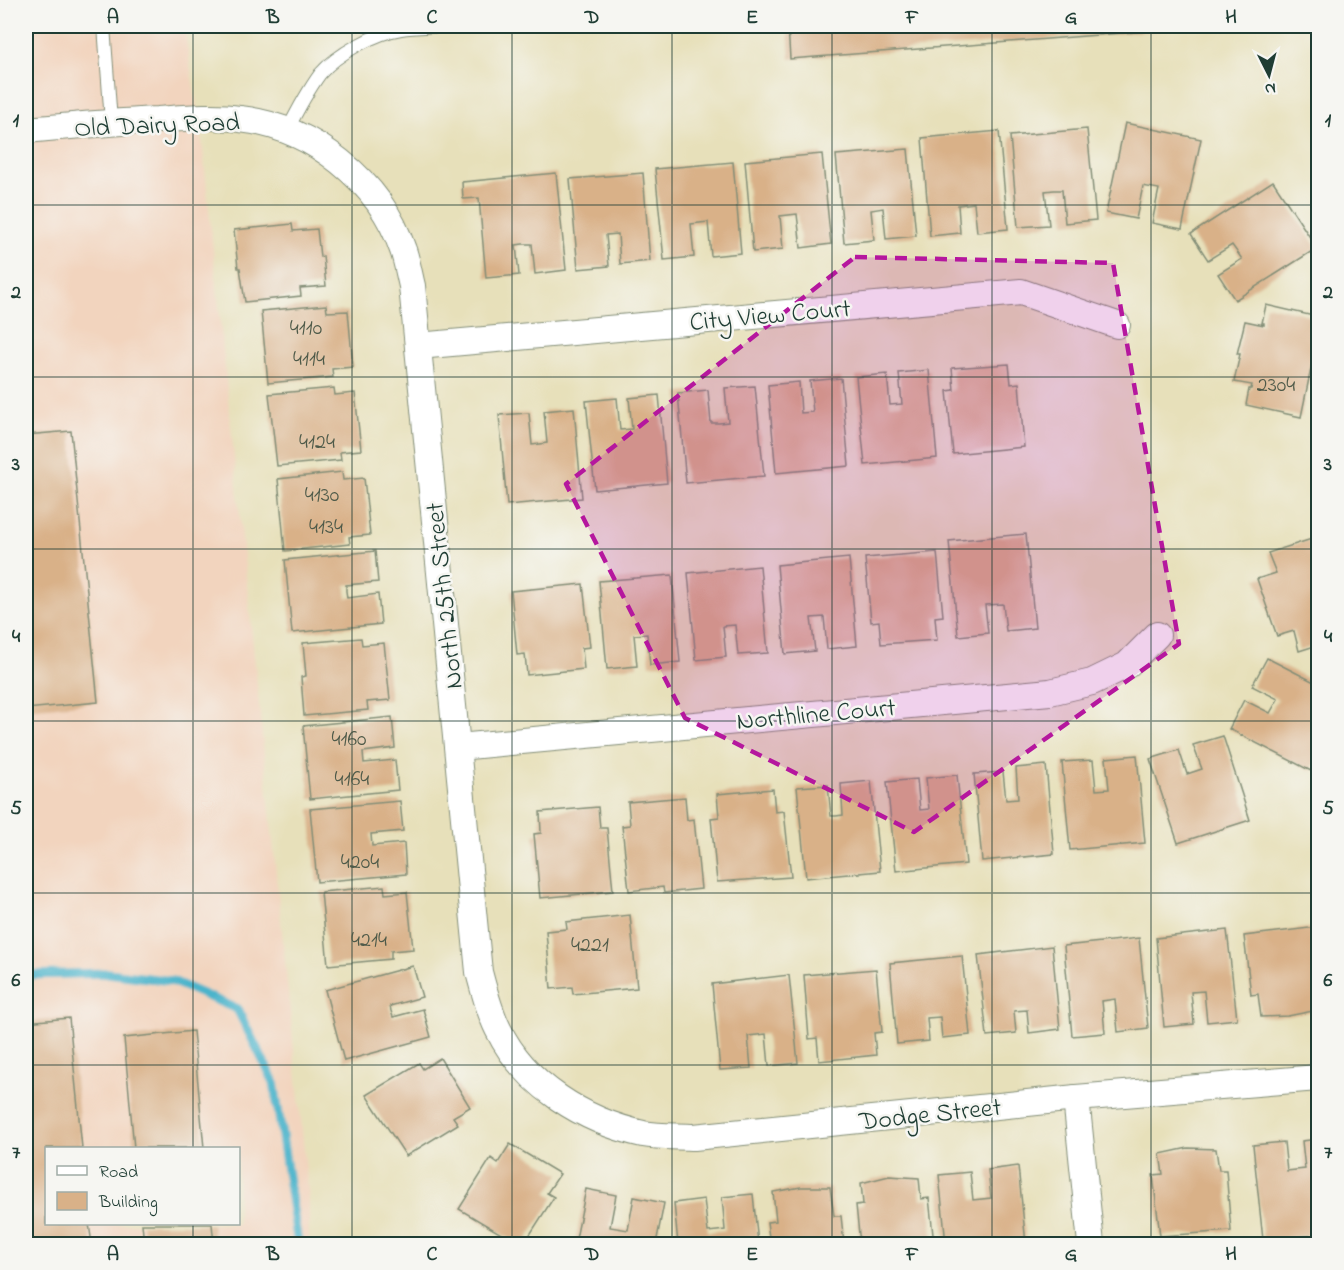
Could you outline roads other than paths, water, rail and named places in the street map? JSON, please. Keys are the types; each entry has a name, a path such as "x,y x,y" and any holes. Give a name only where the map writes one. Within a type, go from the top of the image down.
{"street":[{"name":"Old Dairy Road","path":"26,130 215,116 265,123 288,131"},
{"name":"North 25th Street","path":"288,131 313,143 338,160 365,186 387,215 403,249 412,285 479,972 498,1030 521,1064 550,1092"},
{"name":"City View Court","path":"418,346 1021,292 1117,325"},
{"name":"Northline Court","path":"458,747 1050,692 1092,682 1127,665 1157,635"},
{"name":"Dodge Street","path":"550,1092 570,1106 600,1121 645,1134 694,1137 1076,1098 1318,1078"},
{"path":"1076,1098 1090,1245"}],"lane":[{"path":"104,26 111,122"},
{"path":"288,131 303,99 322,72 348,52 373,37 400,29 443,26"}],"waterway":[{"path":"26,975 108,973 172,981 237,1009 274,1082 298,1244"}]}
